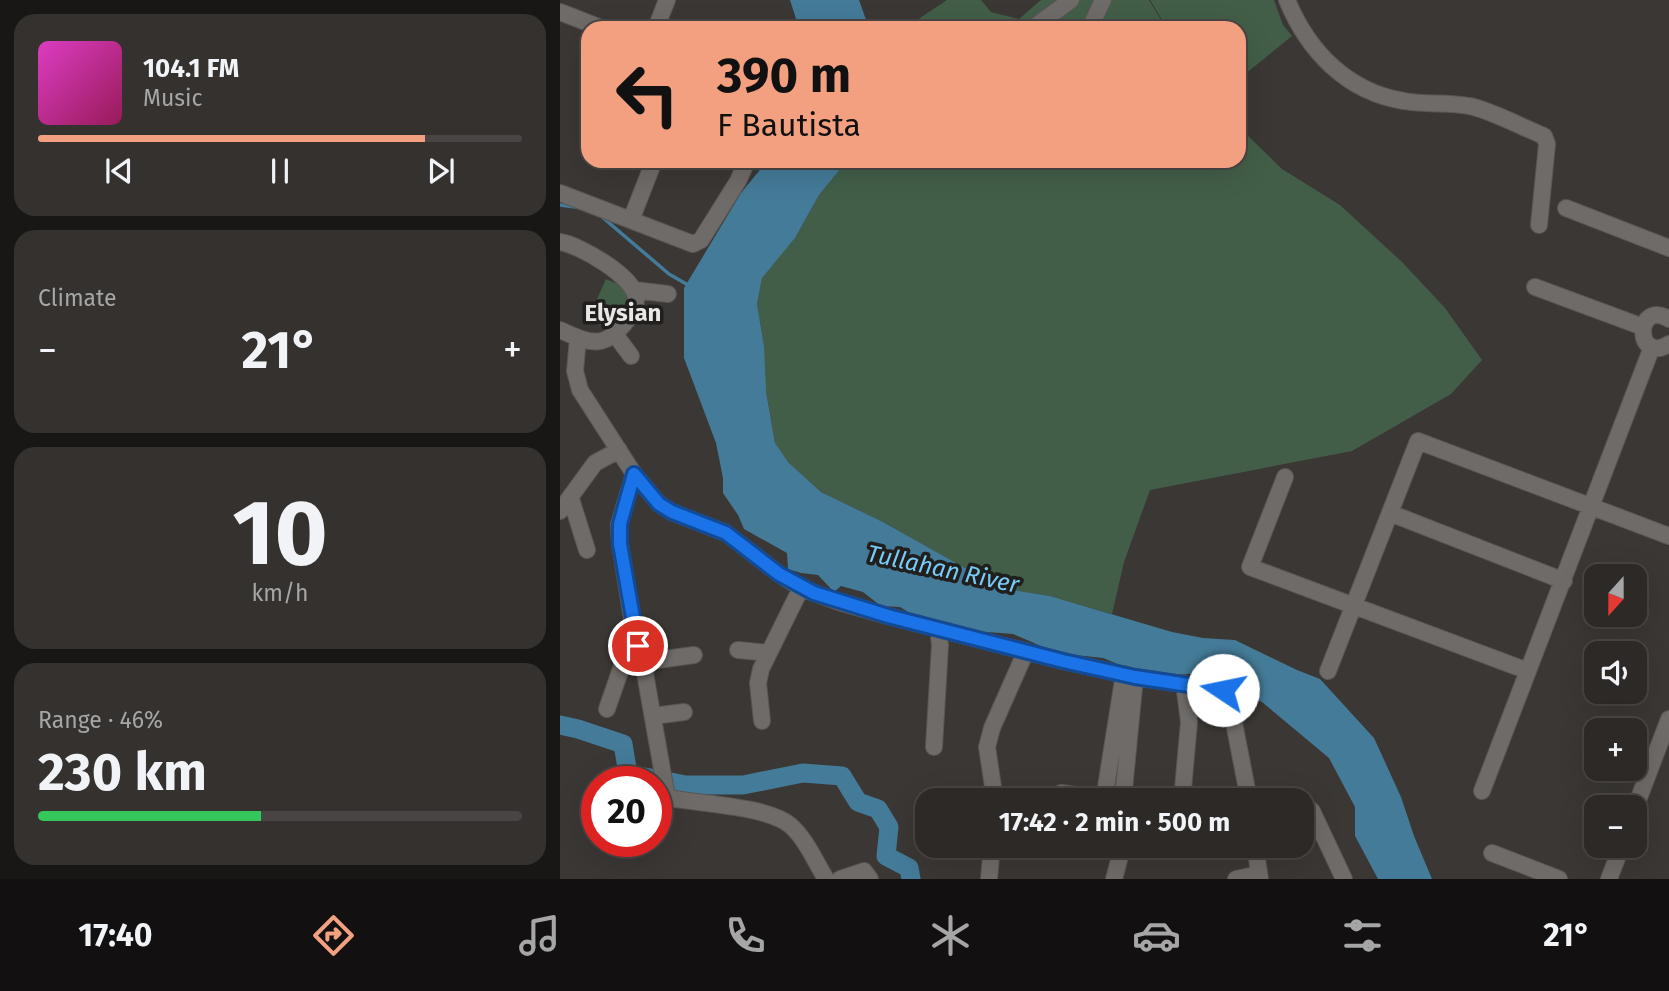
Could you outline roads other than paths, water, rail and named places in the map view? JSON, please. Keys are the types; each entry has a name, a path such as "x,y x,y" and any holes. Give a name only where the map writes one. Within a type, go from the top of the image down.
{"street":[{"path":"659,21 667,0"},
{"path":"1042,21 1071,0"},
{"path":"1093,21 1103,0"},
{"path":"1287,0 1298,26 1321,57 1357,86 1404,101 1470,106 1544,136 1547,145 1539,225"},
{"path":"560,12 583,21"},
{"path":"631,220 651,168"},
{"path":"560,193 693,244 701,240 744,168"},
{"path":"1566,208 1669,248"},
{"path":"560,242 587,252 607,264 634,290 668,294"},
{"path":"1535,287 1643,327"},
{"path":"560,330 578,338 600,341 614,333 632,315 636,306 634,290"},
{"path":"1668,315 1649,318 1643,327 1643,337 1652,347 1669,344"},
{"path":"614,333 631,356"},
{"path":"578,338 568,374 634,474 659,504 672,512 726,533 801,588 839,602 1026,652 1130,676 1223,690 1228,695 1247,788"},
{"path":"1482,791 1652,347"},
{"path":"1328,671 1418,440 1669,536"},
{"path":"587,550 565,505 595,463 619,450"},
{"path":"634,474 620,524 620,544 634,631 643,662 669,798 763,813 789,824 801,836 826,879"},
{"path":"1285,477 1250,567 1528,671"},
{"path":"1390,513 1564,581"},
{"path":"762,722 758,683 761,668 801,588"},
{"path":"934,747 940,645 938,629"},
{"path":"607,709 634,631"},
{"path":"738,650 769,653"},
{"path":"993,788 987,747 992,728 1026,652"},
{"path":"643,662 694,655"},
{"path":"1106,788 1130,676"},
{"path":"1124,788 1130,676"},
{"path":"1183,788 1189,722 1184,683"},
{"path":"653,716 684,712"},
{"path":"1640,795 1669,719"},
{"path":"1314,815 1344,879"},
{"path":"1492,853 1559,879"},
{"path":"989,879 991,858"},
{"path":"1114,879 1120,858"},
{"path":"1236,879 1260,876 1257,858"},
{"path":"1609,879 1617,858"},
{"path":"840,879 864,871 870,879"}],"water":[{"path":"790,0 859,0 866,21 797,21"},
{"name":"Tullahan River","path":"761,168 841,168 819,195 795,238 762,278 757,304 764,346 766,391 775,443 788,462 821,492 883,522 983,578 1019,591 1050,596 1172,632 1235,640 1320,679 1374,738 1401,797 1432,879 1378,879 1355,836 1355,807 1329,758 1262,702 1239,693 1233,680 1222,674 1176,674 1130,669 1103,658 1057,653 1013,634 974,631 920,619 900,607 881,606 863,592 841,586 834,592 818,575 788,569 787,553 744,529 723,493 716,443 684,358 684,288 741,193"}],"waterway":[{"path":"560,205 575,207"},
{"path":"601,216 669,274 688,285"},
{"path":"560,725 623,744 627,766"},
{"path":"672,782 685,785 743,785 803,773 842,776 858,802 878,809 889,827 886,856 909,868 911,879"}],"district":[{"name":"Elysian","path":"623,313"}]}
